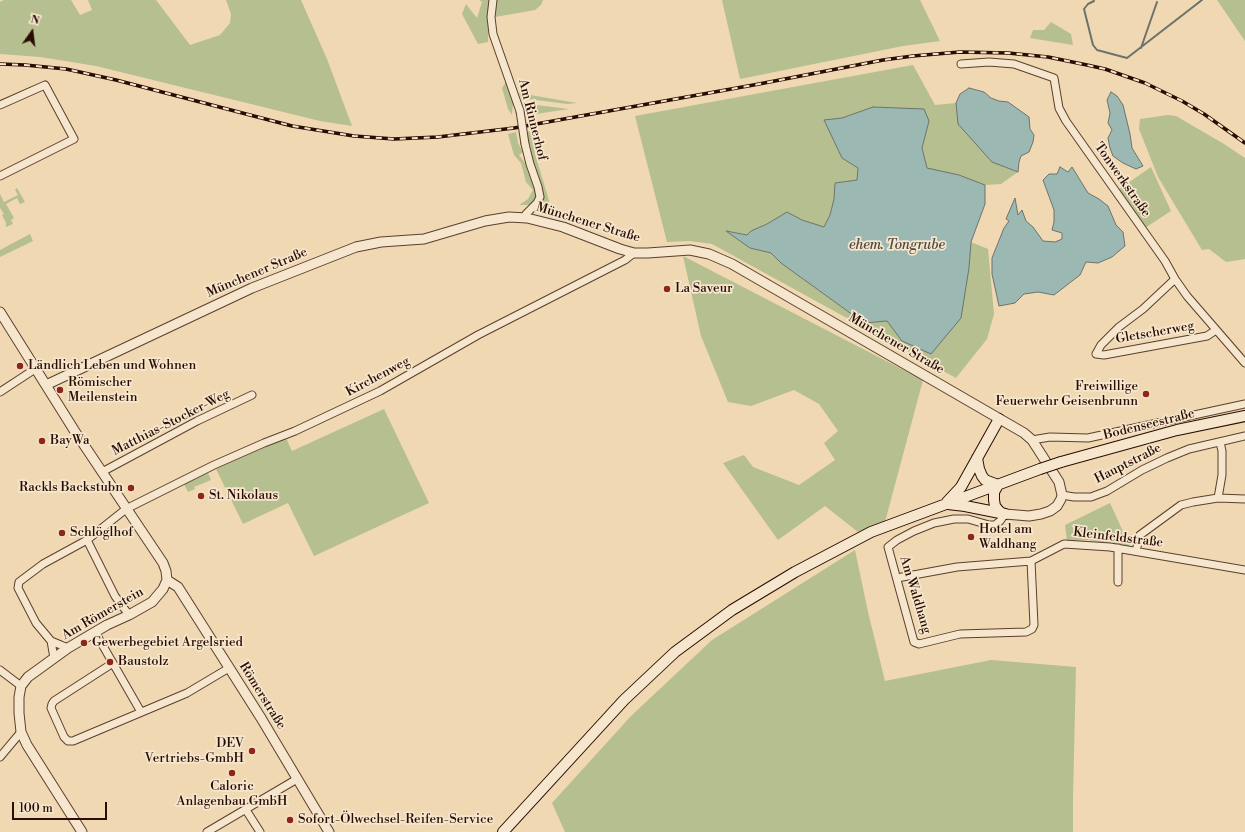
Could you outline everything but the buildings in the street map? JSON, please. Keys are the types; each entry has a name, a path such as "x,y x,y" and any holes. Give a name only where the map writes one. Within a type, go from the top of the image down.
{"main road":[{"name":"Bodenseestraße","path":"503,832 624,700 675,652 725,615 794,572 871,532 1040,469 1177,430 1245,416"},
{"path":"946,504 961,486 999,419"},
{"path":"977,458 979,469 985,480 998,484 994,492 995,506 1004,514"},
{"path":"946,504 966,506 1004,514"}],"street":[{"name":"Am Rinnerhof","path":"493,0 491,17 493,34 520,111 525,144 540,197 537,203 526,214 526,218"},
{"name":"Tonwerkstraße","path":"961,64 989,62 1014,64 1054,78 1059,108 1066,121 1165,261 1187,296 1245,363"},
{"path":"0,105 45,85 74,139 0,176"},
{"name":"Münchener Straße","path":"46,385 252,288 356,247 381,242 424,239 485,221 509,217 526,218 563,227 620,249 634,252 648,253 690,250 709,254 732,264 1024,433 1032,440"},
{"name":"Kirchenweg","path":"51,640 36,623 17,585 43,564 87,540 126,509 214,465 295,431 380,391 478,335 625,260 634,252"},
{"name":"Gletscherweg","path":"1175,279 1143,309 1119,327 1101,345 1096,354 1104,355 1207,336 1216,330"},
{"path":"0,312 126,509 163,563 167,580"},
{"path":"0,392 35,368"},
{"name":"Matthias-Stocker-Weg","path":"102,472 197,421 252,395"},
{"path":"1004,514 1029,516 1041,514 1057,506 1061,499 1062,495 1059,482 1032,440 1050,437 1088,438 1245,404"},
{"name":"Hauptstraße","path":"1062,495 1091,497 1107,491 1142,470 1167,458 1189,450 1245,436"},
{"path":"1218,498 1222,475 1222,451 1220,442"},
{"path":"1136,551 1140,535 1181,505 1218,498 1245,498"},
{"name":"Am Waldhang","path":"1004,514 1000,521 995,525 989,525 968,519 954,519 934,523 914,531 897,540 888,547 914,642 919,644 960,634 1026,632 1032,629 1034,625 1030,561"},
{"path":"87,540 115,596 129,615"},
{"name":"Kleinfeldstraße","path":"897,578 957,567 1030,561 1064,544 1118,548 1245,570"},
{"path":"1118,548 1118,582"},
{"name":"Am Römerstein","path":"21,686 28,677 68,648 107,624 129,615 152,602 163,589 167,580"},
{"name":"Römerstraße","path":"167,580 178,587 261,718 329,832"},
{"path":"95,632 141,712"},
{"path":"51,640 68,648"},
{"path":"51,640 54,658"},
{"path":"113,663 54,701 52,704 51,708 64,737 68,740 73,741 186,693 229,668"},
{"path":"0,670 21,686 19,705 21,732 26,745 82,832"},
{"path":"0,757 21,732"},
{"path":"207,832 297,779"},
{"path":"246,810 260,832"}],"green space":[{"path":"4,0 71,0 80,15 92,10 88,0 156,0 190,45 220,35 230,23 231,14 226,0 301,0 327,59 352,126 320,121 96,66 40,57 0,54 0,2"},
{"path":"479,0 490,0 488,42 478,44 462,14 466,4 477,18 482,2"},
{"path":"497,0 543,0 541,5 535,10 495,17"},
{"path":"722,0 920,0 940,41 903,46 740,79"},
{"path":"1217,0 1245,0 1245,41"},
{"path":"1051,22 1071,34 1073,45 1030,38 1033,30 1044,30"},
{"path":"913,65 935,105 956,103 957,113 992,162 1018,172 1001,184 985,185 959,175 927,169 922,148 929,121 873,107 842,118 825,120 842,158 858,168 857,180 835,183 834,199 830,215 824,228 802,220 787,212 767,224 751,231 747,235 727,231 750,248 771,253 781,263 864,323 887,321 903,341 969,268 971,242 988,249 994,314 987,339 956,378 712,244 690,241 667,242 635,116"},
{"path":"507,80 513,103 512,115 508,109 502,88"},
{"path":"519,93 577,103 567,104 521,98"},
{"path":"536,105 569,109 529,115 521,111 526,106"},
{"path":"1168,115 1176,116 1245,158 1245,259 1226,262 1209,249 1202,250 1158,177 1139,129 1140,119"},
{"path":"532,131 535,154 550,204 547,210 533,210 542,200 543,189 526,143 525,132"},
{"path":"516,132 518,143 523,152 519,155 525,163 530,178 538,191 535,201 531,205 519,205 528,199 533,190 526,182 521,163 514,155 508,134"},
{"path":"1151,167 1171,211 1145,228 1118,190"},
{"path":"17,188 25,202 20,204 17,198 6,204 14,218 11,220 13,224 6,227 6,223 2,215 4,214 0,208 0,194 4,202 18,195 15,190"},
{"path":"30,234 33,241 0,257 0,250"},
{"path":"683,256 923,380 885,522 858,532 825,506 778,540 723,463 744,455 753,467 799,485 835,460 824,443 838,431 819,404 794,390 751,406 728,402 701,336"},
{"path":"384,409 429,503 314,556 288,503 243,524 216,469 286,438 292,451"},
{"path":"208,473 211,480 194,487 195,489 188,492 184,484"},
{"path":"1110,503 1131,549 1089,540 1067,541 1065,525"},
{"path":"855,550 885,681 991,660 1076,667 1073,832 565,832 552,803 631,716 712,640"}],"water":[{"path":"969,88 984,92 991,98 999,101 1008,102 1029,117 1030,129 1034,135 1033,142 1029,152 1021,156 1018,172 992,162 958,124 956,103 960,94"},
{"path":"1111,92 1117,96 1123,105 1132,148 1143,166 1136,169 1113,156 1110,148 1108,138 1112,130 1108,123 1110,113 1107,100"},
{"name":"ehem. Tongrube","path":"873,107 924,109 929,121 922,148 927,168 959,175 985,185 985,204 971,242 969,268 961,318 931,354 902,341 887,321 864,323 781,263 771,253 750,248 726,231 747,235 751,231 767,224 787,212 802,220 824,227 830,215 834,199 835,183 857,180 858,168 842,158 824,120 842,118"},
{"path":"1060,167 1068,172 1072,167 1088,193 1108,206 1116,225 1123,232 1125,246 1112,257 1098,263 1086,262 1080,275 1054,295 1038,292 1024,294 1015,303 999,306 992,274 992,258 1004,228 1009,221 1006,219 1015,198 1018,215 1022,210 1026,221 1033,227 1043,241 1055,242 1062,239 1062,233 1052,230 1054,210 1043,180 1049,174 1057,174"}],"waterway":[{"path":"1094,1 1088,4 1084,9 1093,45 1097,50 1127,58 1202,0"},
{"path":"1141,48 1157,2"}],"railway":[{"path":"0,64 66,69 116,80 292,126 354,136 394,139 438,137 514,128 883,60 960,52 1008,53 1048,57 1087,65 1105,69 1145,83 1182,101 1204,114 1245,143"}],"place":[{"name":"La Saveur","path":"667,289"},
{"name":"Ländlich Leben und Wohnen","path":"20,366"},
{"name":"Römischer Meilenstein","path":"60,390"},
{"name":"Freiwillige Feuerwehr Geisenbrunn","path":"1146,394"},
{"name":"BayWa","path":"42,441"},
{"name":"Rackls Backstubn","path":"131,488"},
{"name":"St. Nikolaus","path":"201,496"},
{"name":"Schlöglhof","path":"62,533"},
{"name":"Hotel am Waldhang","path":"971,537"},
{"name":"Gewerbegebiet Argelsried","path":"84,643"},
{"name":"Baustolz","path":"110,662"},
{"name":"DEV Vertriebs-GmbH","path":"252,751"},
{"name":"Caloric Anlagenbau GmbH","path":"232,773"},
{"name":"Sofort-Ölwechsel-Reifen-Service","path":"290,820"}]}
